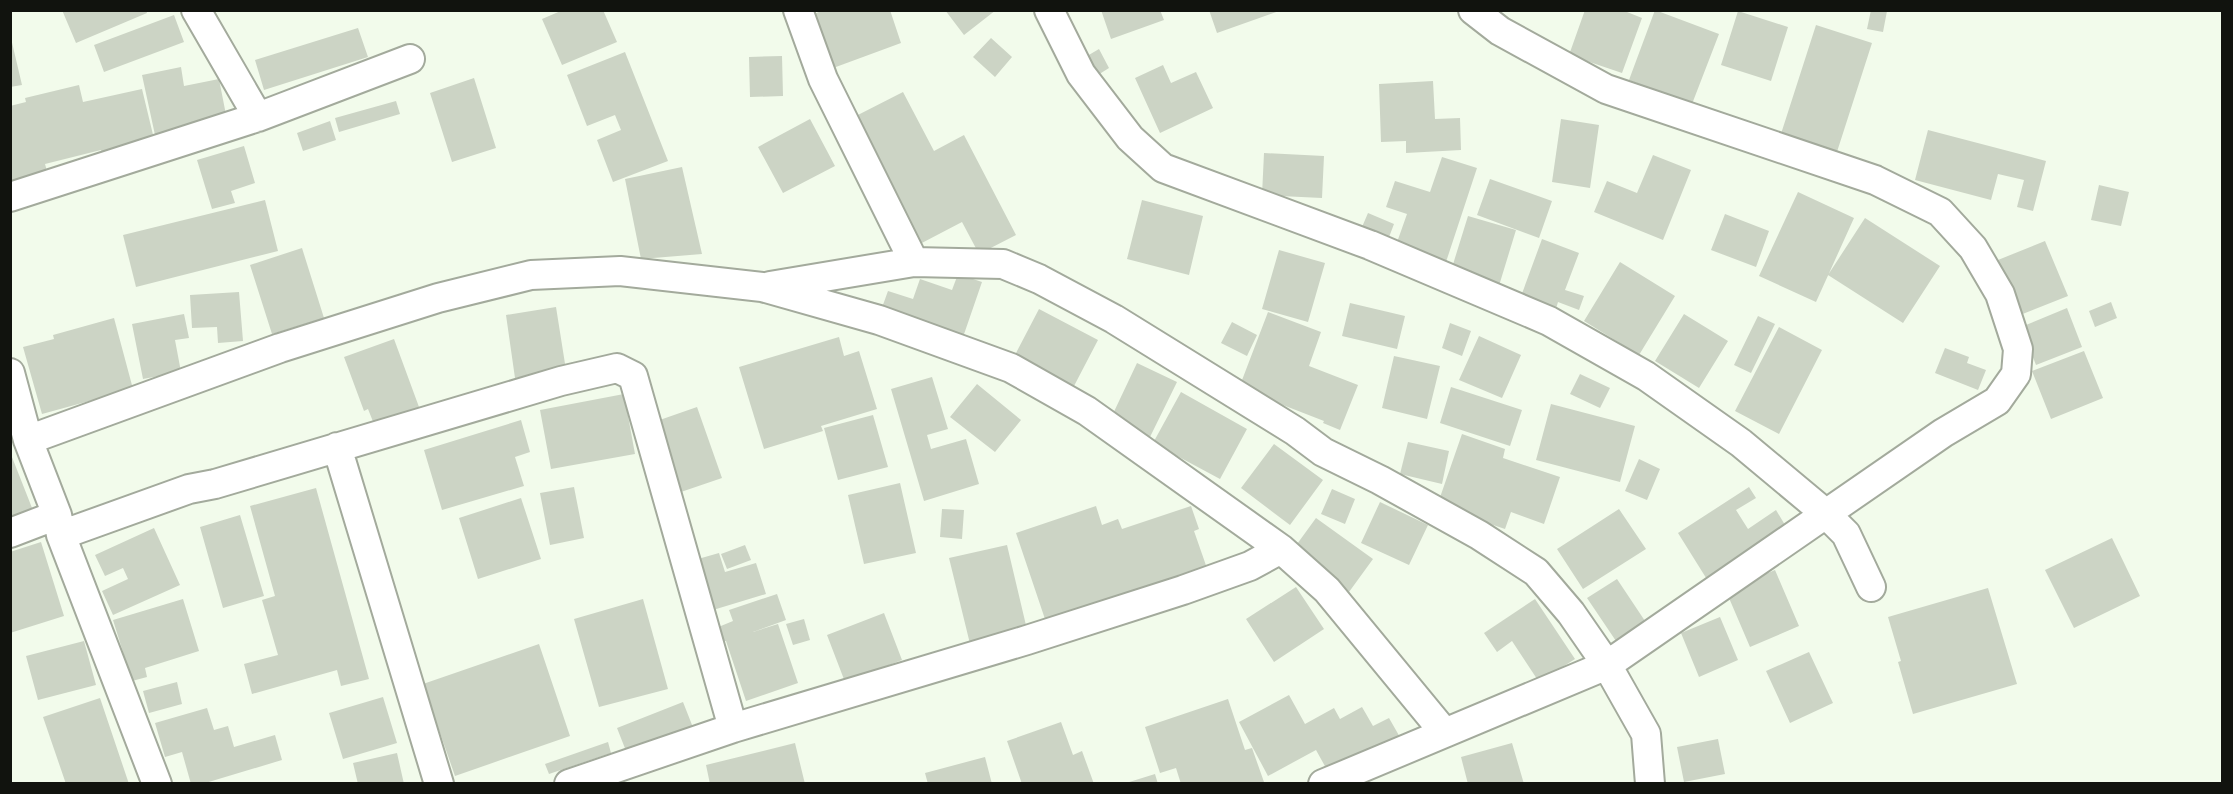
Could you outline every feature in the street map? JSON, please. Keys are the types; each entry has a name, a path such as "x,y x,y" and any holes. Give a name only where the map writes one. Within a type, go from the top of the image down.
{"street":[{"path":"196,10 258,117"},
{"path":"798,10 823,79 914,262"},
{"path":"1048,10 1081,74 1130,138 1163,168 1370,245 1549,321 1646,376 1741,443 1825,513 1846,534 1871,587"},
{"path":"1323,783 1607,665 1942,433 1997,401 2016,374 2018,349 2000,294 1973,248 1940,212 1875,180 1606,89 1500,31 1473,10"},
{"path":"10,197 258,117 410,59"},
{"path":"762,287 914,262 1003,264 1040,279 1114,319 1295,431 1323,452 1380,480 1479,535 1536,572 1571,614 1607,665 1646,734 1650,783"},
{"path":"28,440 279,348 438,298 531,275 620,271 762,287 879,320 1011,368 1088,411 1281,549 1327,590 1444,732"},
{"path":"10,533 59,525 215,484 561,381 617,368 633,376 733,728"},
{"path":"10,373 28,440 158,783"},
{"path":"337,447 439,783"},
{"path":"569,783 733,728 1027,640 1150,600 1250,566 1281,549"}],"building":[{"path":"62,10 146,10 147,13 76,43"},
{"path":"563,10 603,10 617,42 562,65 542,19"},
{"path":"824,10 890,10 901,43 825,71 806,17"},
{"path":"945,10 996,10 964,35"},
{"path":"1101,10 1160,10 1164,20 1111,39"},
{"path":"1209,10 1279,10 1279,11 1217,33"},
{"path":"1585,10 1622,10 1642,18 1622,73 1569,55"},
{"path":"1655,10 1719,34 1692,104 1629,80"},
{"path":"1871,10 1887,11 1883,32 1867,29"},
{"path":"1738,11 1788,27 1771,81 1721,65"},
{"path":"174,15 184,42 104,72 94,45"},
{"path":"1816,25 1872,43 1835,158 1779,140"},
{"path":"358,28 368,57 264,90 255,60"},
{"path":"10,34 22,85 10,87"},
{"path":"991,38 1012,57 995,77 973,57"},
{"path":"1099,49 1109,68 1093,78 1082,59"},
{"path":"625,52 668,161 613,182 597,140 621,130 615,115 587,126 567,75"},
{"path":"782,56 783,96 750,97 749,57"},
{"path":"1163,65 1171,83 1196,72 1213,108 1160,133 1135,78"},
{"path":"181,67 184,86 219,79 227,120 155,135 142,75"},
{"path":"474,78 496,148 452,162 430,93"},
{"path":"1433,81 1435,119 1460,118 1461,150 1406,153 1406,141 1381,142 1379,84"},
{"path":"79,85 83,102 142,89 155,143 103,155 101,150 45,164 50,182 10,192 10,106 26,102 25,98"},
{"path":"903,92 934,151 964,135 1016,235 979,254 962,222 918,245 852,118"},
{"path":"396,101 400,114 339,132 335,118"},
{"path":"810,119 835,166 783,193 758,147"},
{"path":"1561,119 1599,125 1590,188 1552,182"},
{"path":"330,121 336,140 303,151 297,133"},
{"path":"1928,130 2046,161 2033,211 2017,207 2024,180 1998,174 1991,200 1915,180"},
{"path":"244,146 255,183 231,191 235,203 212,209 197,160"},
{"path":"1264,153 1324,156 1322,198 1262,195"},
{"path":"1653,155 1691,170 1663,240 1594,212 1607,181 1637,193"},
{"path":"1442,157 1477,168 1445,265 1395,248 1407,214 1386,207 1395,181 1430,192"},
{"path":"682,167 702,254 641,259 625,179"},
{"path":"1490,179 1552,201 1539,238 1477,215"},
{"path":"2099,185 2129,192 2121,226 2091,220"},
{"path":"1798,192 1854,218 1816,302 1759,276"},
{"path":"265,200 278,251 136,287 123,235"},
{"path":"1142,200 1203,216 1189,275 1127,259"},
{"path":"1368,213 1394,224 1386,245 1359,234"},
{"path":"1725,214 1769,231 1756,267 1711,250"},
{"path":"1468,216 1516,230 1498,289 1450,274"},
{"path":"1865,218 1940,266 1903,323 1828,275"},
{"path":"1542,239 1579,253 1565,290 1584,296 1579,310 1558,302 1555,312 1520,299"},
{"path":"2045,241 2068,296 2015,317 1993,262"},
{"path":"302,248 324,318 272,334 250,265"},
{"path":"1279,250 1325,263 1308,322 1262,309"},
{"path":"1620,262 1675,296 1639,355 1584,321"},
{"path":"958,274 982,282 962,340 880,313 888,291 913,299 920,279 952,290"},
{"path":"239,292 243,341 218,343 217,327 192,328 190,295"},
{"path":"2111,302 2117,318 2095,327 2089,311"},
{"path":"1350,303 1405,316 1397,349 1342,336"},
{"path":"556,307 566,370 515,378 506,315"},
{"path":"2067,308 2082,347 2036,365 2021,327"},
{"path":"1039,309 1098,340 1074,386 1015,355"},
{"path":"1268,312 1321,332 1309,366 1358,385 1340,430 1323,423 1324,421 1239,388"},
{"path":"184,314 189,338 175,340 181,372 143,379 132,324"},
{"path":"1684,314 1728,341 1699,388 1655,361"},
{"path":"1758,316 1775,324 1751,373 1734,365"},
{"path":"114,318 133,389 42,414 23,347 54,339 53,335"},
{"path":"1232,322 1257,335 1247,356 1221,343"},
{"path":"1450,323 1471,331 1462,356 1442,348"},
{"path":"1779,327 1822,350 1779,434 1735,411"},
{"path":"1479,336 1521,355 1502,398 1459,380"},
{"path":"839,337 844,356 859,351 877,409 821,426 823,431 764,449 739,367"},
{"path":"394,339 419,407 374,424 368,409 364,411 344,357"},
{"path":"1945,348 1969,357 1967,363 1986,370 1978,390 1935,373"},
{"path":"2084,351 2103,398 2051,419 2032,371"},
{"path":"1394,356 1440,366 1427,419 1382,408"},
{"path":"1137,363 1177,382 1150,437 1111,418"},
{"path":"1580,374 1610,388 1600,408 1570,394"},
{"path":"932,377 948,429 927,435 931,449 966,439 979,484 924,501 891,389"},
{"path":"977,384 1021,420 995,452 950,417"},
{"path":"1451,387 1522,410 1510,446 1440,423"},
{"path":"1181,392 1247,429 1220,479 1153,443"},
{"path":"624,394 635,454 551,469 540,410"},
{"path":"1551,404 1635,426 1620,482 1536,460"},
{"path":"697,407 722,478 678,493 654,422"},
{"path":"873,415 888,467 838,480 824,428"},
{"path":"521,420 530,452 515,457 524,486 442,510 424,450"},
{"path":"1462,434 1505,449 1503,458 1560,477 1544,524 1511,512 1505,529 1437,506"},
{"path":"1408,442 1449,451 1442,484 1400,474"},
{"path":"1274,444 1323,480 1290,525 1241,488"},
{"path":"10,452 34,513 10,522"},
{"path":"1639,459 1660,469 1647,500 1625,491"},
{"path":"900,483 916,553 864,564 848,495"},
{"path":"574,487 584,538 550,545 540,493"},
{"path":"1749,487 1756,498 1736,510 1748,529 1776,510 1788,530 1708,581 1678,533"},
{"path":"316,488 369,679 341,686 337,670 252,694 244,664 278,655 262,600 275,596 250,506"},
{"path":"1332,489 1355,499 1345,524 1321,514"},
{"path":"521,498 541,559 478,579 459,518"},
{"path":"1380,502 1428,525 1409,565 1361,543"},
{"path":"1096,506 1102,525 1118,519 1122,529 1191,506 1199,529 1194,531 1209,574 1048,628 1016,533"},
{"path":"942,509 964,510 962,539 940,537"},
{"path":"1619,509 1646,549 1583,589 1557,549"},
{"path":"240,515 264,596 223,608 200,527"},
{"path":"1316,518 1373,559 1349,592 1292,551"},
{"path":"154,528 180,585 113,615 102,591 128,579 123,568 105,576 95,555"},
{"path":"2112,538 2140,596 2074,628 2045,570"},
{"path":"41,542 64,616 10,633 10,552"},
{"path":"745,545 751,560 727,569 721,554"},
{"path":"1007,545 1029,638 972,652 949,558"},
{"path":"719,553 725,572 756,563 766,594 713,610 698,559"},
{"path":"1775,570 1799,626 1750,647 1726,591"},
{"path":"1617,579 1645,621 1616,641 1587,598"},
{"path":"1296,587 1324,629 1274,662 1246,619"},
{"path":"1988,588 2017,684 1913,714 1888,617"},
{"path":"777,594 786,620 753,632 778,624 798,683 746,701 726,641 721,642 716,628 733,621 729,610"},
{"path":"183,599 199,651 145,668 147,677 132,681 113,620"},
{"path":"643,599 668,689 599,707 574,619"},
{"path":"1535,599 1575,659 1539,682 1512,641 1497,652 1484,633"},
{"path":"884,613 902,660 845,682 827,635"},
{"path":"1720,617 1738,660 1699,677 1681,633"},
{"path":"804,619 810,640 793,645 786,624"},
{"path":"84,641 96,685 38,700 26,656"},
{"path":"539,644 570,736 455,776 423,684"},
{"path":"1809,652 1833,703 1790,723 1766,671"},
{"path":"177,682 182,704 149,713 143,691"},
{"path":"1289,695 1305,724 1334,708 1340,719 1362,707 1373,726 1389,718 1401,739 1331,777 1316,750 1268,776 1239,722"},
{"path":"383,697 397,743 343,759 329,713"},
{"path":"100,698 129,784 66,784 43,717"},
{"path":"1228,699 1245,750 1252,748 1264,782 1181,784 1176,768 1160,773 1145,727"},
{"path":"683,702 694,730 628,756 617,728"},
{"path":"207,708 214,730 228,726 234,747 275,735 282,760 202,784 191,784 182,752 165,757 155,723"},
{"path":"1061,722 1073,755 1082,751 1094,784 1022,784 1007,741"},
{"path":"1718,739 1725,774 1684,782 1677,747"},
{"path":"608,742 611,753 549,774 545,764"},
{"path":"795,743 805,784 710,784 706,765"},
{"path":"1512,743 1524,784 1468,784 1461,757"},
{"path":"397,753 404,784 358,784 353,763"},
{"path":"985,757 992,784 928,784 925,773"},
{"path":"1155,774 1158,784 1126,784 1126,783"}]}
